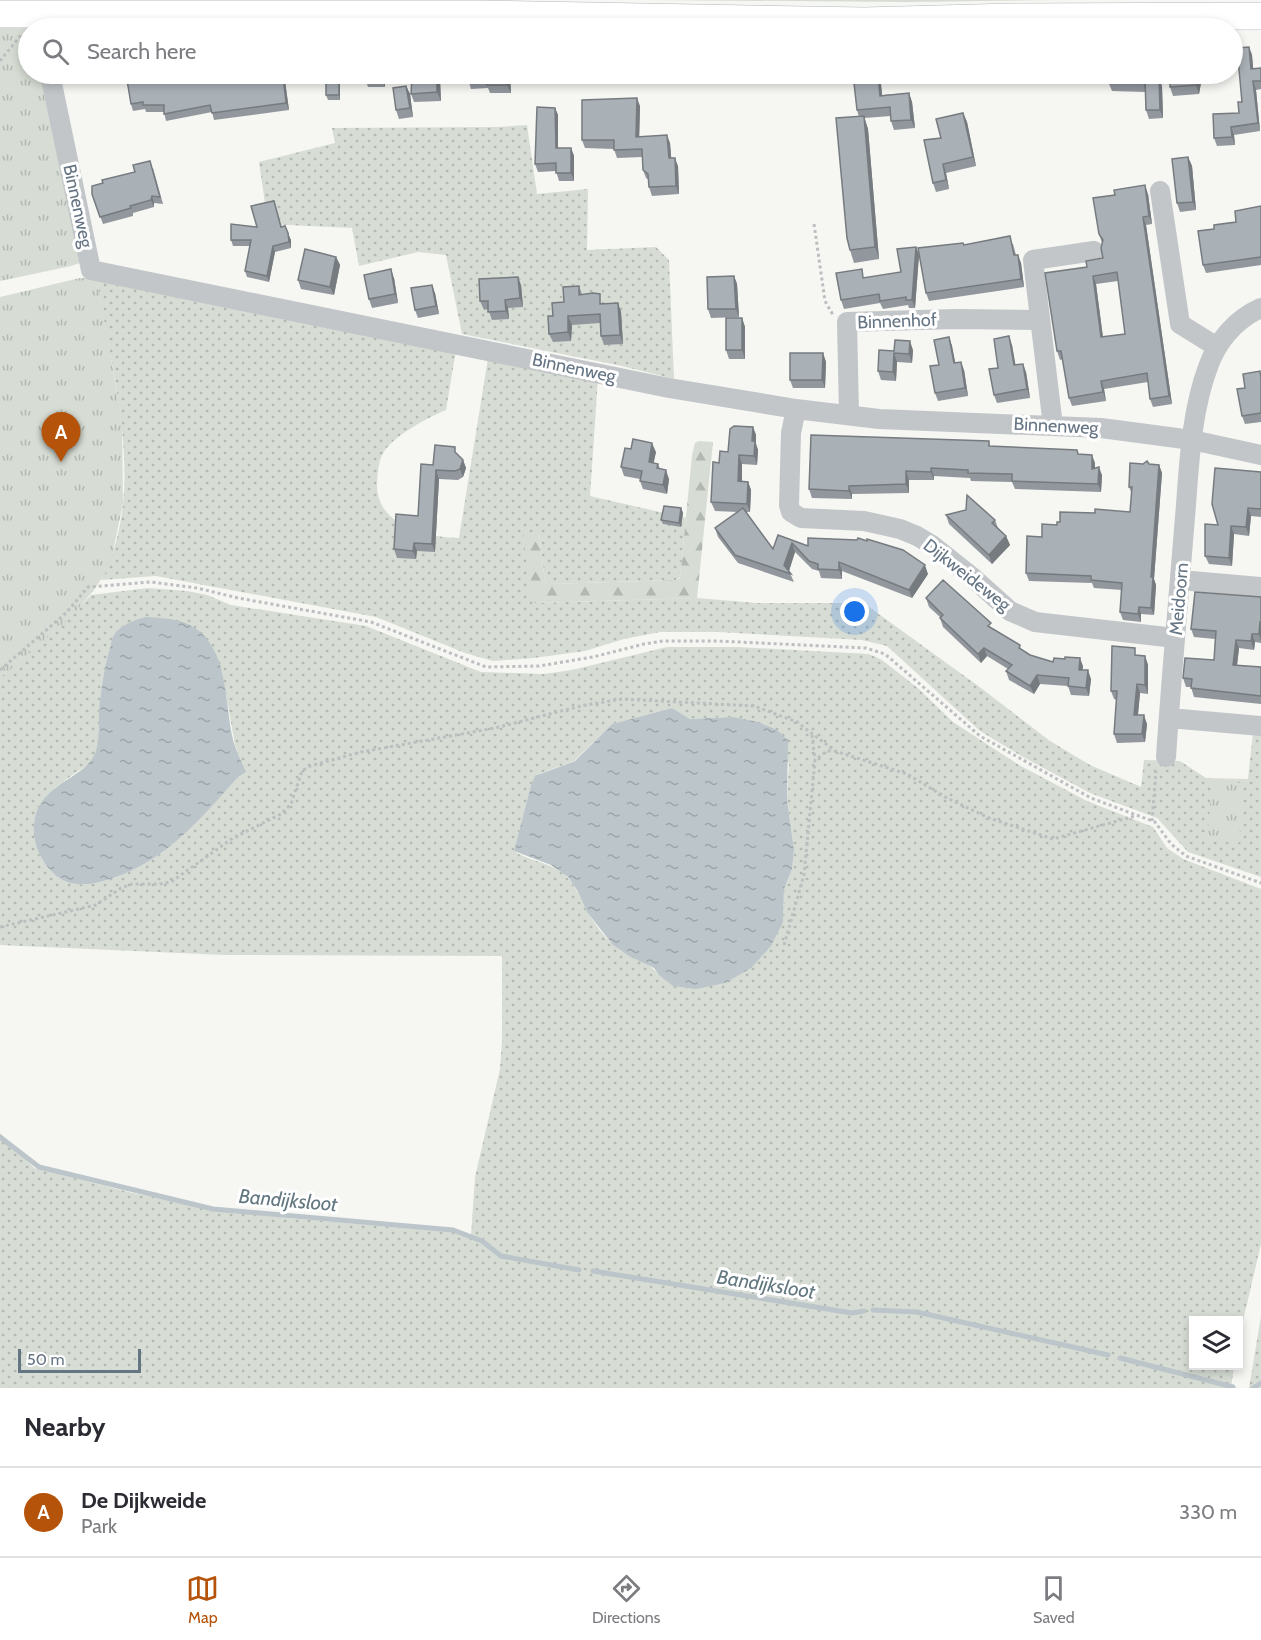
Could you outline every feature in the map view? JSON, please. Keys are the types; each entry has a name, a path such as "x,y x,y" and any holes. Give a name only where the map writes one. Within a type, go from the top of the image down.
{"main road":[{"path":"0,14 22,18"},
{"path":"228,18 481,14 700,18"},
{"path":"975,18 1261,16"}],"street":[{"name":"Binnenweg","path":"52,84 91,270 657,385 796,409 879,419 1101,428 1192,440 1261,455"},
{"path":"1160,191 1180,324 1217,347"},
{"path":"1053,426 1033,260 1094,251"},
{"name":"Meidoorn","path":"1166,757 1192,440 1202,385 1217,347 1233,326 1261,308"},
{"name":"Binnenhof","path":"849,415 847,322 956,319 1040,320"},
{"name":"Dijkweideweg","path":"796,409 792,433 789,505 791,512 796,516 864,521 900,529 917,536 932,545 1010,610 1035,622 1060,627 1175,638"},
{"path":"1180,580 1261,587"},
{"path":"1169,718 1261,726"}],"path":[{"path":"0,62 18,43"},
{"path":"814,224 825,300 835,318 847,322"},
{"path":"0,670 66,613 88,587 151,582 197,588 238,598 371,622 486,667 539,666 593,657 663,641 717,640 866,648 885,654 980,736 1091,798 1155,822 1171,844 1186,856 1261,883"},
{"path":"0,927 96,905 121,888 132,884 171,882 233,838 281,814 291,804 302,771 310,766 361,752 495,729 581,706 622,699 754,706 797,722 836,752"},
{"path":"784,945 804,875 815,760 812,735"},
{"path":"815,760 827,751 836,752 907,774 947,798 989,818 1053,839 1137,816"},
{"path":"1152,821 1158,756 1166,757"}],"green space":[{"path":"649,0 1061,0 909,2"},
{"path":"0,25 18,25 18,84 60,84 92,259 71,266 0,281"},
{"path":"527,125 537,194 588,189 587,250 656,247 669,260 674,379 622,366 462,334 446,255 418,252 359,266 352,228 268,224 259,162 335,143 332,128"},
{"path":"80,278 97,278 122,422 123,503 110,566 94,590 71,617 0,678 0,297"},
{"path":"97,280 456,350 446,410 420,423 394,441 382,455 378,468 379,497 384,509 393,519 405,526 432,535 459,538 488,358 598,378 590,496 686,518 680,577 676,580 548,584 545,581 539,533 534,603 697,598 756,603 842,603 869,607 1050,741 1090,765 1141,787 1144,760 1180,761 1206,778 1248,779 1253,733 1261,733 1261,877 1188,852 1157,818 1090,793 980,731 887,646 862,640 718,632 660,632 624,639 585,651 493,661 465,653 376,617 156,576 101,580 115,545 123,508 125,470 117,393"},
{"path":"713,442 697,598 534,603 531,600 523,532 539,533 545,581 548,584 676,580 680,578 692,455 695,443"},
{"path":"148,588 187,591 207,595 231,605 366,626 481,672 544,674 572,670 667,647 737,647 869,654 882,660 919,689 953,722 1019,765 1087,801 1153,827 1167,848 1183,859 1261,889 1261,1244 1243,1321 1243,1316 1189,1316 1189,1370 1233,1370 1231,1388 0,1388 0,1133 34,1168 133,1193 213,1209 287,1218 453,1232 471,1236 475,1177 500,1069 502,956 224,955 0,945 0,677 69,618 91,595","holes":["114,635 222,672 235,745 245,772 177,841 142,866 100,882 82,884 69,883 53,873 44,863 36,845 34,832 36,816 39,807 50,793 90,763 96,755 102,685","672,708 690,719 732,717 789,763 787,800 794,850 792,869 784,889 783,922 659,975 649,966 619,949 607,938 585,908 567,877 555,868 514,851 531,785 539,774 574,761 612,724"]},
{"path":"1212,781 1243,783 1239,843 1207,841"},
{"path":"1261,1316 1261,1388 1249,1388"}],"water":[{"path":"145,617 180,621 190,625 204,635 213,648 224,680 231,731 246,772 238,777 177,841 142,866 100,882 69,883 53,873 44,863 38,851 34,838 34,824 38,809 54,789 85,767 93,758 98,742 103,679 113,638 124,626"},
{"path":"672,708 690,719 732,717 758,722 777,730 788,740 787,800 794,850 792,869 784,889 783,922 771,946 751,968 725,983 696,989 673,986 654,968 613,945 587,912 568,877 551,865 514,851 535,776 575,761 612,724"}],"building":[{"path":"1249,47 1251,69 1261,68 1261,81 1253,81 1258,123 1231,127 1232,137 1214,138 1213,114 1239,113 1238,102 1242,102 1240,84 1243,84 1243,48"},
{"path":"128,84 284,84 286,103 212,113 210,105 164,114 164,105 143,105 143,102 131,104"},
{"path":"326,84 339,84 339,95 326,95"},
{"path":"412,84 437,84 437,92 411,94"},
{"path":"854,84 879,84 880,96 909,93 911,120 891,121 890,107 857,110"},
{"path":"1145,84 1159,84 1160,110 1146,110"},
{"path":"1170,84 1196,84 1196,85 1170,87"},
{"path":"406,86 410,108 396,110 393,88"},
{"path":"637,98 636,137 667,135 669,158 675,158 676,186 649,187 648,174 643,170 642,149 614,150 614,140 582,140 582,100"},
{"path":"537,107 555,108 556,148 571,148 571,173 556,173 556,163 535,164"},
{"path":"963,113 973,157 943,164 946,180 933,183 924,140 941,138 936,119"},
{"path":"864,116 875,247 850,250 836,118"},
{"path":"1188,157 1193,202 1177,203 1172,159"},
{"path":"150,161 160,197 152,196 151,200 100,217 92,194 92,186 103,183 102,180 135,172 133,165"},
{"path":"1145,185 1149,216 1143,217 1169,396 1150,399 1147,373 1101,381 1103,392 1069,398 1061,351 1057,351 1045,273 1087,267 1086,261 1103,258 1101,248 1103,240 1099,234 1093,198 1115,195 1114,190","holes":["1117,272 1125,334 1101,337 1093,276"]},
{"path":"274,201 281,227 285,226 289,242 273,246 267,276 245,271 251,240 231,240 231,224 257,227 251,206"},
{"path":"1261,206 1261,257 1203,265 1198,231 1214,229 1214,225 1236,222 1235,211"},
{"path":"1010,236 1014,255 1018,255 1021,279 926,293 918,248 963,243 964,245"},
{"path":"916,247 912,300 906,300 906,297 880,301 879,294 841,300 836,273 862,269 863,278 901,272 897,249"},
{"path":"305,249 336,257 330,287 298,280"},
{"path":"391,269 395,294 369,299 364,275"},
{"path":"734,276 736,309 708,309 707,277"},
{"path":"518,277 520,298 505,300 506,311 488,312 488,301 480,301 479,279"},
{"path":"432,285 436,306 415,310 411,288"},
{"path":"579,286 579,295 600,294 600,304 618,303 620,335 601,336 600,314 568,316 568,332 549,334 548,316 553,316 552,303 564,302 563,287"},
{"path":"726,318 742,318 742,350 726,350"},
{"path":"1009,336 1014,365 1023,364 1027,389 994,395 989,369 998,368 994,339"},
{"path":"949,337 954,363 961,362 965,388 935,393 930,366 939,365 934,340"},
{"path":"895,340 910,341 909,354 894,353 893,372 878,371 879,350 894,351"},
{"path":"790,353 823,353 822,380 790,380"},
{"path":"1260,371 1261,413 1242,416 1237,389 1245,388 1243,374"},
{"path":"734,426 753,427 754,456 739,455 738,481 748,482 747,504 711,502 713,462 719,463 720,451 728,452 730,429"},
{"path":"811,435 989,441 989,446 1077,450 1078,454 1092,455 1092,469 1099,467 1098,484 1012,481 1012,474 968,473 968,470 931,468 931,472 906,471 906,484 849,486 849,491 809,489"},
{"path":"633,439 652,443 649,462 658,464 657,468 666,470 663,485 640,481 642,471 621,467 625,448 631,449"},
{"path":"435,445 455,447 455,452 463,460 460,469 455,471 436,470 432,544 414,543 413,551 394,549 396,514 418,516 421,464 433,465"},
{"path":"1147,461 1149,464 1159,465 1151,608 1139,607 1138,614 1120,612 1122,583 1091,580 1091,576 1026,573 1027,536 1042,537 1042,524 1057,525 1057,522 1060,522 1060,512 1095,513 1095,509 1130,512 1132,487 1129,487 1130,463 1143,464"},
{"path":"1215,468 1261,472 1261,509 1248,508 1246,527 1231,526 1229,558 1205,556 1205,524 1218,525 1212,504"},
{"path":"967,495 995,520 992,523 1006,536 989,555 946,515 966,510"},
{"path":"664,506 681,508 679,523 661,520"},
{"path":"743,508 773,549 778,535 808,546 808,538 857,540 858,538 903,550 925,565 909,590 839,562 839,570 818,569 818,564 809,561 792,543 784,565 791,574 735,555 715,528"},
{"path":"943,580 991,623 988,626 1020,645 1019,648 1030,655 1053,662 1054,658 1080,658 1079,670 1088,670 1086,688 1068,686 1069,678 1037,675 1030,686 1006,671 1012,665 984,648 978,654 940,618 943,615 926,598"},
{"path":"1195,592 1261,597 1259,634 1252,634 1251,641 1236,640 1233,665 1261,667 1261,696 1191,688 1192,679 1183,678 1185,658 1214,660 1216,631 1191,629"},
{"path":"1112,646 1135,648 1135,655 1145,656 1145,685 1137,684 1134,715 1144,715 1142,734 1114,734 1117,691 1111,691"}],"waterway":[{"name":"Bandijksloot","path":"0,1137 39,1167 213,1209 453,1230 482,1241 501,1256 579,1270"},
{"name":"Bandijksloot","path":"593,1271 852,1313 864,1311"},
{"name":"Bandijksloot","path":"873,1310 917,1312 1108,1355"},
{"name":"Bandijksloot","path":"1120,1358 1233,1387"},
{"name":"Bandijksloot","path":"1253,1388 1261,1383"}],"place":[{"name":"De Dijkweide","path":"61,462"}]}
